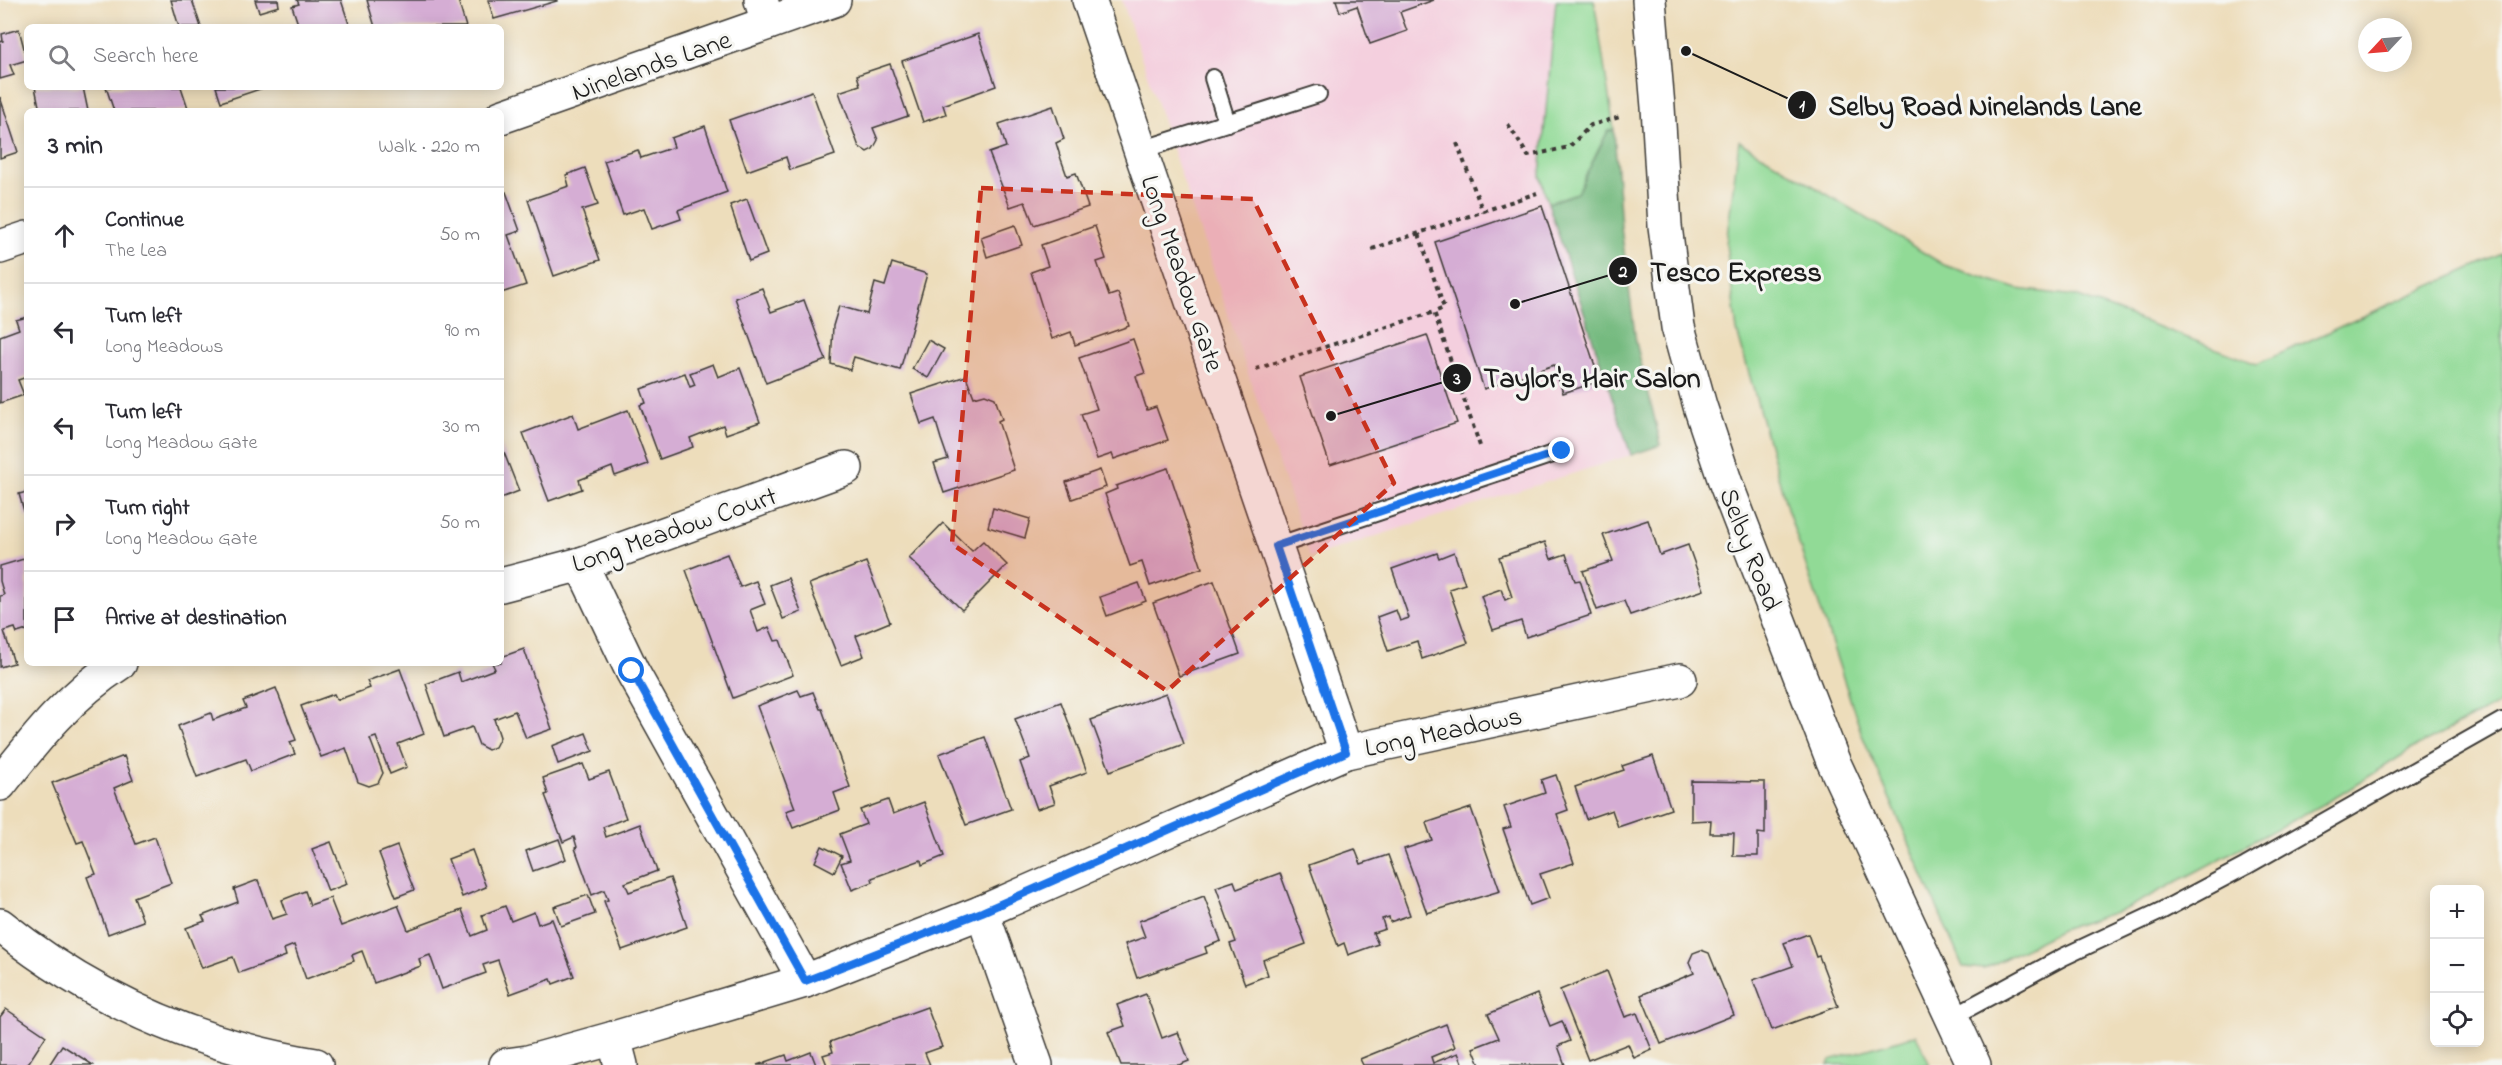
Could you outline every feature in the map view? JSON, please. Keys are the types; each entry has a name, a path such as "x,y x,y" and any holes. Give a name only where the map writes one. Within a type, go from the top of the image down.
{"main road":[{"name":"Ninelands Lane","path":"504,116 764,12 834,0"},
{"name":"Long Meadow Gate","path":"1089,0 1346,752"},
{"name":"Selby Road","path":"1649,0 1665,226 1678,327 1704,417 1726,484 1833,761 1950,1018 1974,1065"},
{"path":"0,247 24,239"},
{"name":"Long Meadow Court","path":"504,584 580,564 846,468"},
{"path":"580,564 632,671 805,981"},
{"path":"0,783 48,723 71,699 116,666"},
{"name":"Long Meadows","path":"506,1065 617,1052 982,912 1346,752 1680,680"},
{"path":"982,912 1036,1065"},
{"path":"0,925 64,972 110,999 159,1021 241,1049 316,1065"}],"lane":[{"path":"1213,78 1227,123"},
{"path":"1141,150 1318,94"},
{"path":"1276,546 1562,451"},
{"path":"1950,1018 2063,957 2161,911 2247,866 2502,721"}],"path":[{"path":"1508,124 1528,156 1569,147 1591,125 1658,107"},
{"path":"1457,142 1483,212"},
{"path":"1372,249 1537,194"},
{"path":"1219,381 1444,308 1419,233"},
{"path":"1434,312 1490,476"}],"highlighted area":[{"path":"981,188 1253,199 1394,483 1167,691 952,544"}],"shaded area":[{"path":"1122,0 1556,0 1540,176 1631,455 1310,557"}],"green space":[{"path":"1556,0 1594,0 1614,130 1608,131 1577,193 1548,203 1540,176"},
{"path":"1614,130 1621,227 1636,342 1661,445 1631,455 1548,203 1577,193 1608,131"},
{"path":"1739,141 1944,265 2018,289 2076,296 2257,364 2502,254 2502,702 2412,749 2340,795 2128,908 2061,930 1984,969 1963,967 1862,735 1787,508 1737,331 1726,244"},
{"path":"1916,1035 1930,1065 1828,1065 1830,1060"}],"building":[{"path":"171,0 192,0 200,24 178,24"},
{"path":"255,0 278,0 279,6 259,12"},
{"path":"297,0 341,0 349,24 298,24 292,6 299,4"},
{"path":"367,0 458,0 465,24 374,24"},
{"path":"488,0 557,0 557,1 494,19"},
{"path":"1336,0 1434,0 1400,12 1407,31 1370,44 1357,6 1340,12"},
{"path":"19,29 24,48 24,61 10,65 14,75 0,79 0,42 3,41 2,34"},
{"path":"978,34 996,86 943,105 946,114 923,122 902,61"},
{"path":"890,64 908,116 873,128 878,140 873,149 867,152 859,147 839,92 860,85 857,75"},
{"path":"36,90 84,90 87,108 39,108"},
{"path":"107,90 182,90 188,108 113,108"},
{"path":"217,90 257,90 221,102"},
{"path":"812,91 835,155 790,170 786,157 747,171 729,120"},
{"path":"0,97 18,152 0,158"},
{"path":"1053,106 1064,139 1056,143 1061,159 1067,176 1076,173 1088,207 1034,225 1025,202 1010,207 989,153 1006,147 999,124"},
{"path":"705,126 727,192 678,210 681,219 652,229 644,208 623,215 604,161 638,150 641,158 674,147 671,138"},
{"path":"585,168 598,205 582,210 600,260 554,276 528,200 569,186 566,175"},
{"path":"506,192 520,231 508,235 526,285 504,292 504,193"},
{"path":"747,199 767,254 749,261 730,205"},
{"path":"1542,206 1600,381 1563,393 1554,365 1484,389 1435,242"},
{"path":"1015,225 1022,245 987,257 981,237"},
{"path":"1095,226 1106,259 1097,262 1109,296 1118,293 1129,326 1075,345 1071,332 1052,339 1031,272 1048,266 1041,245"},
{"path":"892,263 927,274 900,370 854,357 850,370 831,364 833,326 839,306 867,314 875,283 885,286"},
{"path":"762,288 771,312 804,300 826,360 766,383 735,298"},
{"path":"24,318 24,378 18,380 24,395 0,403 0,336 19,329 16,320"},
{"path":"1427,335 1457,423 1330,465 1300,377"},
{"path":"1133,339 1145,373 1136,376 1147,410 1156,407 1168,440 1114,459 1112,454 1097,459 1081,414 1097,409 1079,358"},
{"path":"928,340 944,349 928,378 912,369"},
{"path":"713,364 718,377 740,368 760,422 726,434 723,425 690,438 693,447 660,459 640,405 646,403 641,389 685,373 690,387 695,385 690,373"},
{"path":"966,376 974,397 985,394 995,398 1002,419 998,421 1014,470 944,493 934,463 948,459 935,419 921,424 911,394"},
{"path":"628,410 648,464 615,476 612,467 579,480 582,489 549,501 523,433 573,414 578,429"},
{"path":"504,453 519,491 504,497"},
{"path":"1168,468 1202,568 1150,586 1142,562 1130,566 1105,494 1117,489 1116,486"},
{"path":"1100,470 1106,487 1072,499 1066,482"},
{"path":"24,493 24,511 19,494"},
{"path":"993,508 1030,519 1025,538 988,527"},
{"path":"1648,520 1660,555 1688,545 1704,590 1630,615 1624,601 1597,610 1583,571 1613,561 1603,535"},
{"path":"943,523 972,551 983,541 1007,565 962,610 909,558"},
{"path":"1545,542 1551,559 1566,554 1575,581 1580,580 1591,615 1526,637 1521,621 1493,630 1481,596 1501,589 1505,600 1512,597 1499,557"},
{"path":"1454,552 1465,584 1449,589 1468,643 1422,659 1417,641 1388,651 1377,617 1396,610 1400,621 1409,618 1392,569 1437,553 1439,558"},
{"path":"727,554 740,587 756,581 765,604 750,610 758,632 769,627 775,641 780,640 793,675 733,698 686,570"},
{"path":"24,559 24,631 17,633 15,628 4,631 14,663 0,667 0,596 4,595 0,581 0,566"},
{"path":"866,562 890,622 856,636 864,656 841,665 809,584"},
{"path":"788,578 801,612 783,619 770,585"},
{"path":"1214,581 1240,654 1179,676 1153,603"},
{"path":"1139,583 1146,601 1107,616 1100,597"},
{"path":"524,649 552,729 526,738 515,711 494,719 500,737 495,747 488,750 479,745 472,727 444,737 426,684 458,672 461,682 495,669 494,666 504,666 504,656"},
{"path":"400,669 424,734 398,744 407,767 390,774 376,737 370,739 383,773 378,783 369,786 358,782 346,748 321,757 301,706 334,694 337,700 370,688 367,681"},
{"path":"276,688 296,740 290,742 295,754 251,771 246,759 197,777 178,726 211,713 213,720 246,708 243,701"},
{"path":"798,690 801,696 813,692 822,709 850,787 834,793 840,810 793,828 786,811 795,808 757,706"},
{"path":"1166,693 1184,744 1110,771 1091,720"},
{"path":"1061,702 1087,772 1049,786 1055,803 1037,809 1020,762 1030,758 1015,719"},
{"path":"586,733 593,751 558,764 552,746"},
{"path":"985,737 1011,809 966,825 939,754"},
{"path":"124,756 133,780 114,788 136,844 155,837 171,883 134,897 143,921 108,934 87,877 96,874 83,841 77,843 52,783"},
{"path":"1653,756 1671,809 1618,827 1612,810 1586,819 1575,787 1624,770 1622,766"},
{"path":"583,764 589,779 609,772 626,818 603,827 606,837 640,824 657,871 625,883 629,892 670,878 687,927 622,950 604,901 608,900 604,890 592,895 575,848 577,847 574,837 563,842 545,795 548,794 543,778"},
{"path":"1556,775 1568,810 1557,814 1574,863 1540,874 1549,898 1530,905 1503,829 1511,827 1504,807 1545,793 1541,780"},
{"path":"1691,781 1765,782 1765,834 1758,833 1758,856 1733,856 1734,833 1710,833 1711,820 1691,821"},
{"path":"888,800 893,814 924,802 944,856 922,865 921,860 872,878 873,882 852,890 841,863 850,860 840,834 866,824 860,810"},
{"path":"1471,808 1500,891 1427,913 1404,849 1432,840 1426,823"},
{"path":"559,839 566,859 533,871 526,851"},
{"path":"331,842 347,884 328,891 312,849"},
{"path":"397,846 414,890 396,897 379,853"},
{"path":"822,846 842,856 834,872 815,862"},
{"path":"1355,849 1361,864 1388,855 1410,915 1390,922 1389,917 1382,919 1385,929 1373,933 1378,944 1348,955 1344,943 1338,946 1309,865"},
{"path":"472,850 486,887 462,897 448,859"},
{"path":"1280,873 1306,944 1263,960 1268,975 1245,984 1230,944 1236,942 1216,887 1234,881 1237,889"},
{"path":"258,880 272,919 287,914 282,900 305,891 310,905 330,898 341,926 398,905 408,930 462,910 472,936 487,930 482,915 505,906 511,921 534,912 538,924 552,919 574,976 553,984 551,979 510,994 498,960 483,965 486,973 442,989 430,955 419,959 421,966 374,983 362,951 352,955 354,961 306,979 294,945 284,949 286,956 239,973 233,957 202,968 186,928 205,921 202,916 238,902 234,889"},
{"path":"588,895 595,914 561,926 554,907"},
{"path":"1204,896 1221,941 1205,947 1207,953 1137,978 1125,944 1145,937 1139,921"},
{"path":"1808,934 1838,1006 1772,1030 1753,980 1793,966 1784,943"},
{"path":"1701,950 1709,953 1734,1015 1661,1044 1641,995 1694,973 1689,962 1693,953"},
{"path":"1607,971 1625,1017 1637,1013 1652,1050 1634,1058 1628,1044 1588,1060 1560,990"},
{"path":"1146,994 1162,1038 1178,1032 1189,1061 1179,1065 1121,1065 1108,1032 1125,1026 1117,1005"},
{"path":"1537,994 1550,1026 1562,1021 1570,1041 1558,1046 1565,1065 1480,1065 1473,1048 1499,1038 1488,1014"},
{"path":"927,1007 942,1047 925,1053 930,1065 827,1065 823,1055 833,1052 830,1042"},
{"path":"6,1009 46,1036 27,1065 0,1065 0,1017"},
{"path":"1446,1024 1455,1047 1431,1057 1433,1063 1458,1053 1463,1065 1363,1065 1360,1059"},
{"path":"62,1045 93,1065 49,1065"},
{"path":"811,1052 816,1065 757,1065 786,1055 788,1061"}],"place":[{"name":"Selby Road Ninelands Lane","path":"1686,51"},
{"name":"Tesco Express","path":"1515,304"},
{"name":"Taylor's Hair Salon","path":"1331,416"}],"route":[{"path":"632,671 805,981 982,912 1346,752 1276,546 1562,451"}]}
